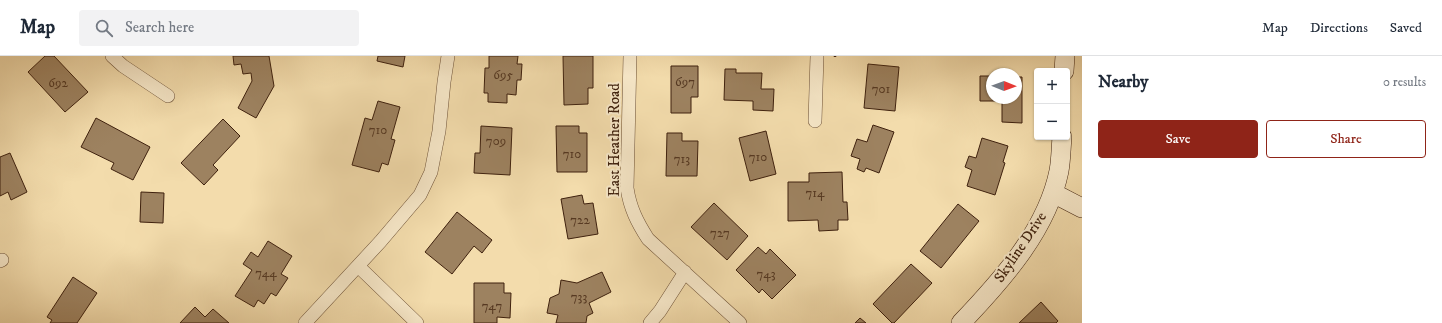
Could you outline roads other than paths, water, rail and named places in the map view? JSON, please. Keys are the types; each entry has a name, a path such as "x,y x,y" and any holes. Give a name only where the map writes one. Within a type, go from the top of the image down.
{"street":[{"path":"112,56 122,66 168,96"},
{"path":"305,323 380,242 420,195 431,172 439,131 448,56"},
{"name":"East Heather Road","path":"630,56 627,188 629,203 648,239 740,323"},
{"path":"815,121 817,56"},
{"path":"1064,68 1065,56"},
{"name":"Skyline Drive","path":"961,323 984,300 1009,269 1042,219 1053,193 1059,170 1062,140"},
{"path":"1053,193 1082,208"},
{"path":"358,266 417,323"},
{"path":"650,323 660,311 685,272"}]}
